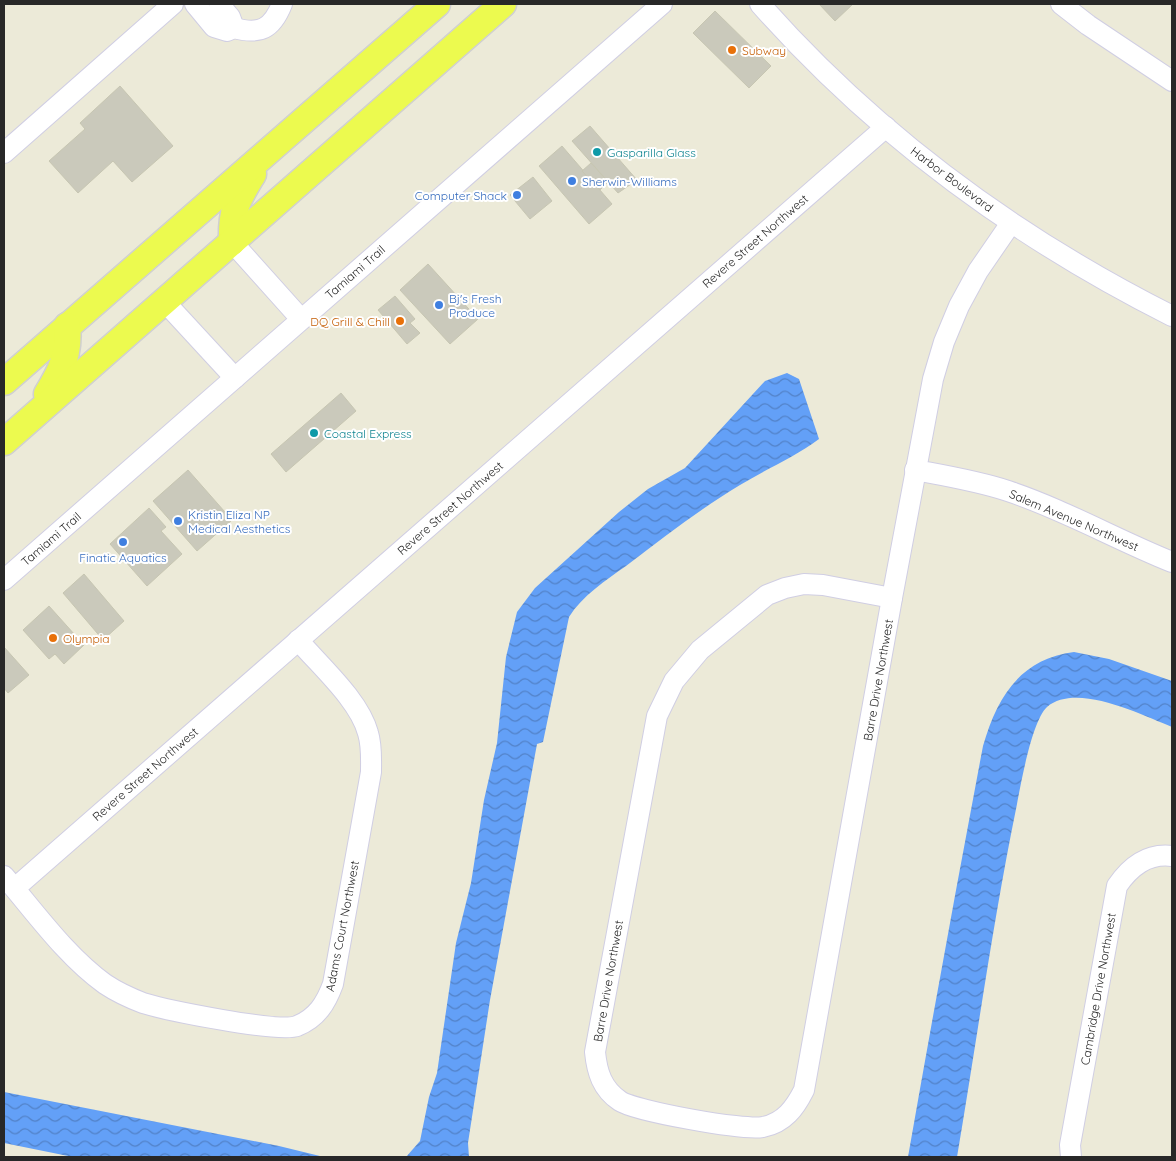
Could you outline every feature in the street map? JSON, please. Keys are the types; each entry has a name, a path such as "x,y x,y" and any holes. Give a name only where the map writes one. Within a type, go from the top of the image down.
{"main road":[{"path":"4,382 437,4"},
{"path":"4,442 503,4"},
{"path":"232,242 231,220 235,204 265,154"},
{"path":"37,412 64,365 69,344 67,326"}],"street":[{"path":"4,153 173,4"},
{"path":"195,4 214,27 227,31 234,28 250,32 262,30 270,24 282,4"},
{"path":"219,4 230,17 234,28"},
{"name":"Tamiami Trail","path":"4,580 662,4"},
{"name":"Harbor Boulevard","path":"760,4 823,70 886,127 932,165 1011,223 1072,262 1172,316"},
{"path":"1061,4 1088,25 1172,81"},
{"name":"Revere Street Northwest","path":"9,882 298,640 886,127"},
{"name":"Barre Drive Northwest","path":"892,598 823,585 804,584 785,588 767,595 700,650 674,681 664,698 652,734 595,1052 597,1071 606,1088 621,1102 639,1108 744,1127 763,1127 781,1120 795,1108 804,1090 933,379 951,324 978,271 1011,223"},
{"path":"232,242 301,319"},
{"path":"164,301 235,378"},
{"name":"Salem Avenue Northwest","path":"916,470 969,480 1007,490 1044,504 1172,562"},
{"name":"Adams Court Northwest","path":"9,882 77,960 91,973 124,995 160,1008 276,1028 296,1026 313,1017 326,1002 333,984 371,772 372,752 368,733 361,715 298,640"},
{"name":"Cambridge Drive Northwest","path":"1071,1157 1070,1145 1117,886 1128,870 1145,859 1164,855 1172,856"}],"water":[{"path":"787,373 799,379 819,439 800,452 725,494 696,514 595,589 574,609 569,617 543,742 537,744 490,1000 468,1143 469,1157 406,1157 420,1141 429,1097 437,1073 456,943 471,883 484,800 497,743 506,657 517,612 535,588 619,512 648,489 685,468 765,381"},
{"path":"1074,652 1109,659 1172,681 1172,727 1127,709 1092,699 1075,698 1060,700 1047,707 1042,714 1028,753 1008,848 957,1157 908,1157 983,746 996,712 1014,683 1025,672 1039,663 1055,656"},
{"path":"4,1092 279,1146 324,1157 73,1157 4,1143"}],"building":[{"path":"819,4 853,4 835,21"},
{"name":"Subway","path":"715,11 771,66 749,88 693,33"},
{"path":"120,86 173,146 132,182 113,161 78,193 49,161 85,129 80,123"},
{"name":"Gasparilla Glass","path":"590,126 637,180 618,193 572,141"},
{"name":"Sherwin-Williams","path":"562,146 612,204 589,224 539,166"},
{"path":"591,163 608,182 600,190 582,171"},
{"path":"533,177 552,201 530,219 510,195"},
{"path":"428,264 478,319 450,344 400,290"},
{"name":"DQ Grill & Chill","path":"395,296 415,319 410,323 420,333 407,344 378,310"},
{"name":"Coastal Express","path":"341,393 356,411 286,472 271,454"},
{"path":"188,470 232,520 197,551 153,501"},
{"path":"149,508 166,527 161,531 182,554 147,586 110,544"},
{"path":"84,574 124,621 103,640 63,593"},
{"name":"Olympia","path":"49,606 84,645 64,664 55,654 49,659 23,630"},
{"path":"4,647 29,675 8,693 4,688"}],"place":[{"name":"Subway","path":"732,50"},
{"name":"Gasparilla Glass","path":"597,152"},
{"name":"Sherwin-Williams","path":"572,181"},
{"name":"Computer Shack","path":"517,195"},
{"name":"Bj's Fresh Produce","path":"439,305"},
{"name":"DQ Grill & Chill","path":"400,321"},
{"name":"Coastal Express","path":"314,433"},
{"name":"Kristin Eliza NP Medical Aesthetics","path":"178,521"},
{"name":"Finatic Aquatics","path":"123,542"},
{"name":"Olympia","path":"53,638"}]}
